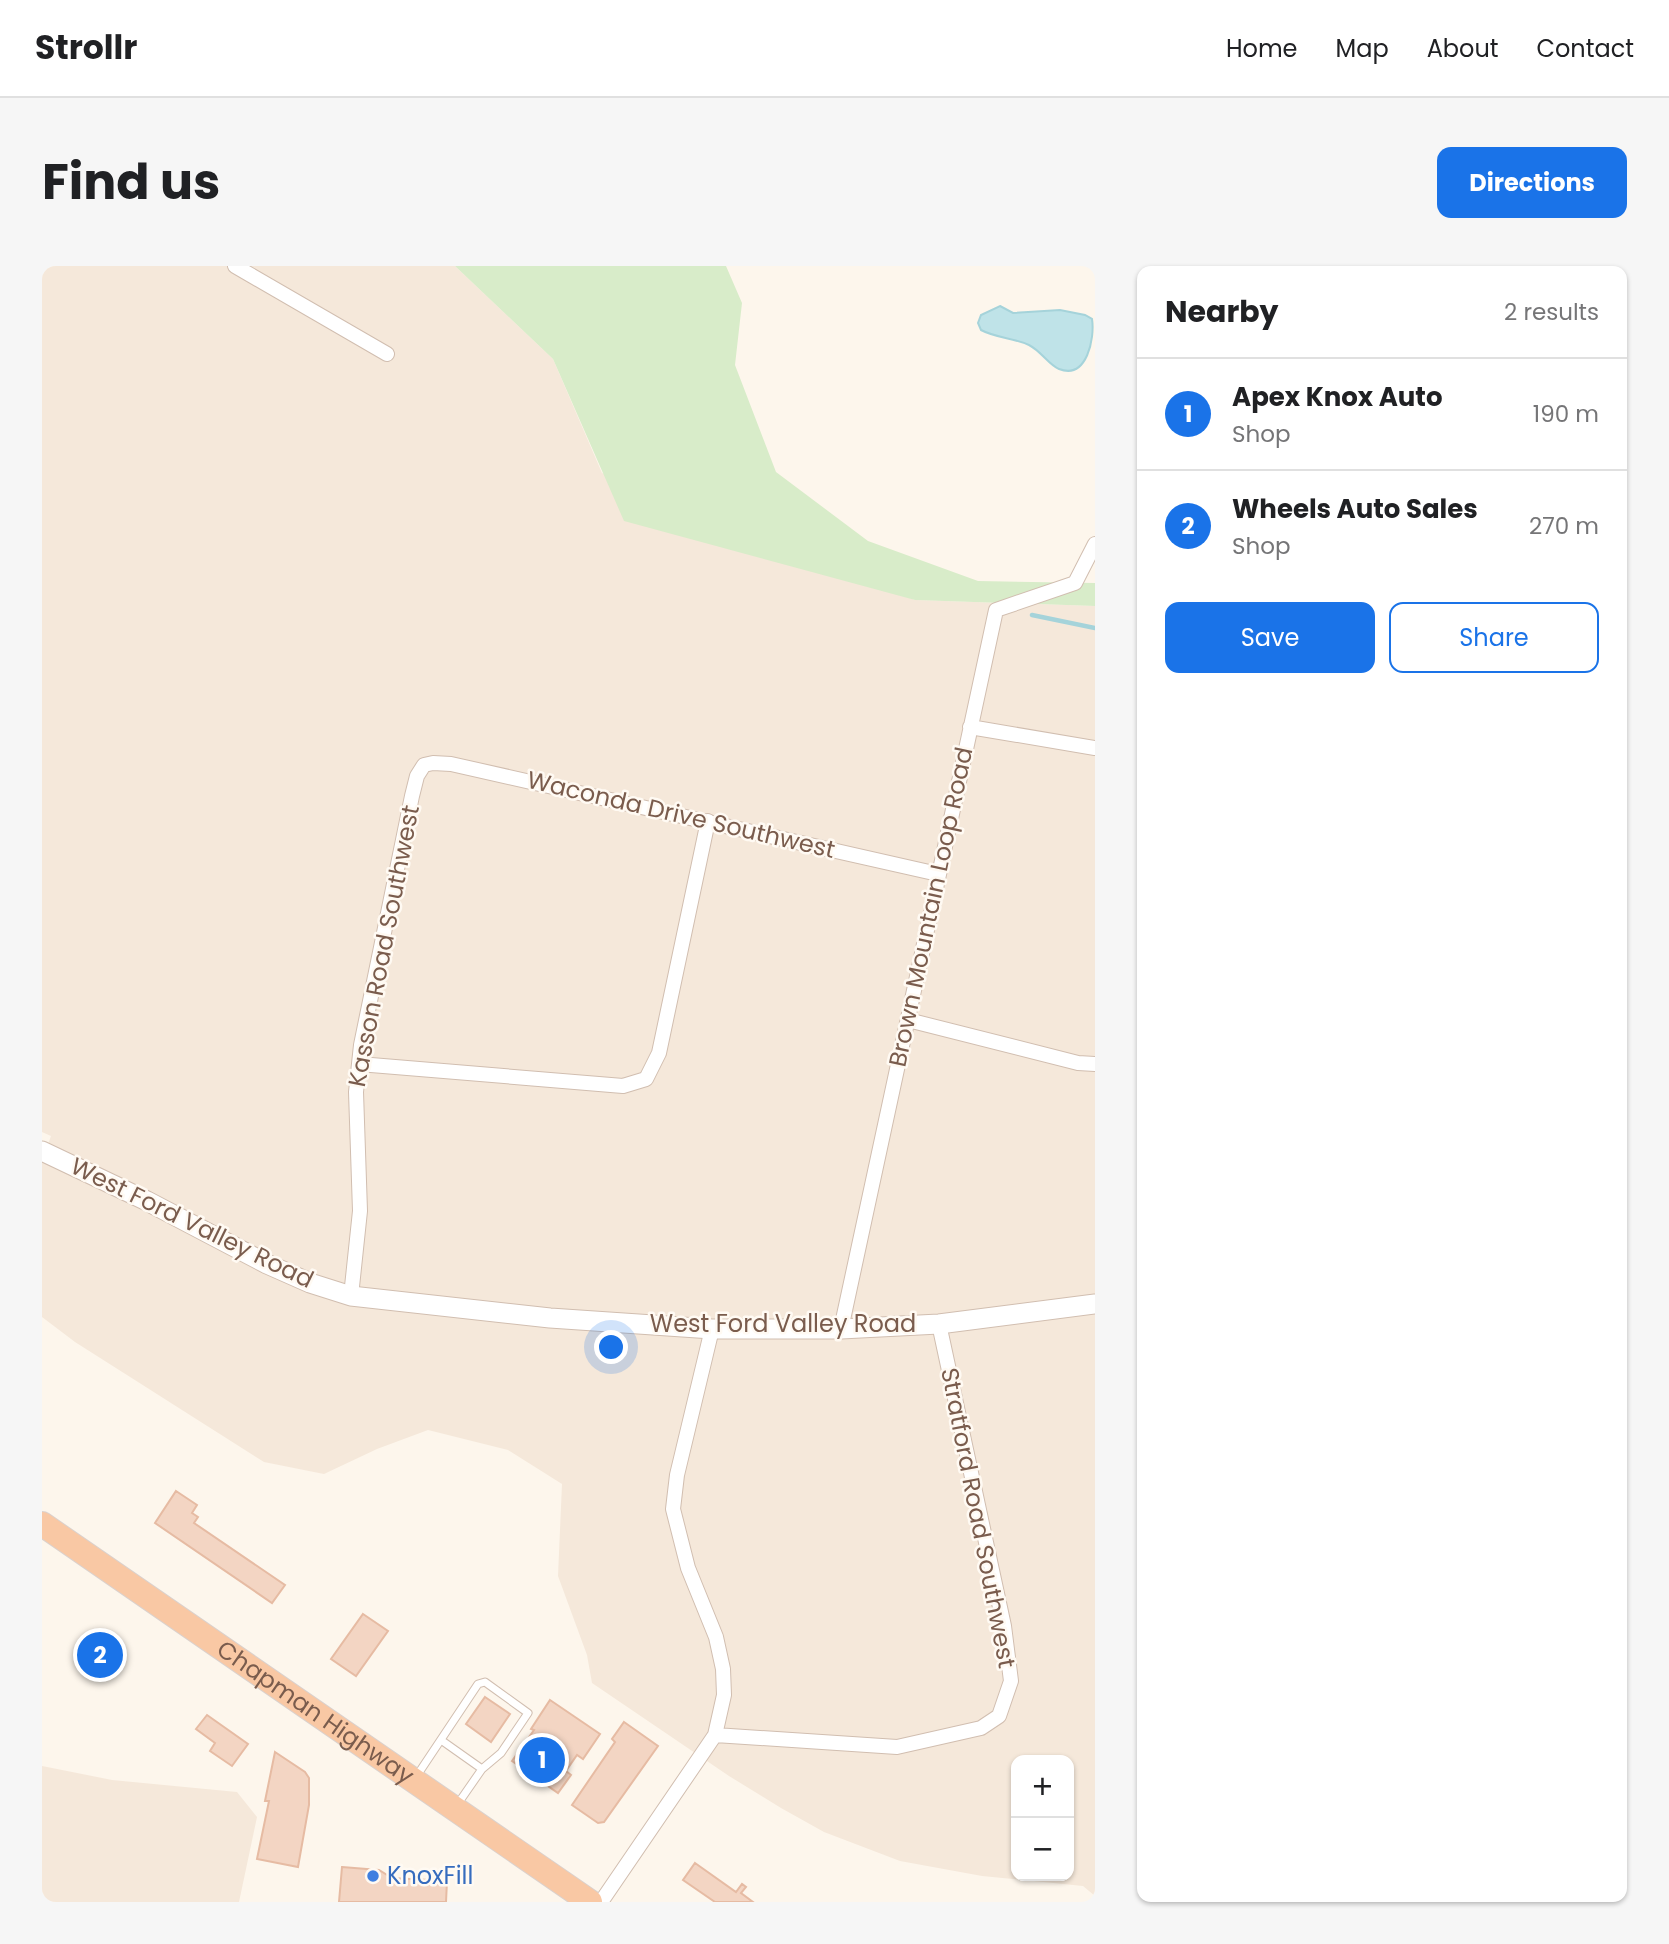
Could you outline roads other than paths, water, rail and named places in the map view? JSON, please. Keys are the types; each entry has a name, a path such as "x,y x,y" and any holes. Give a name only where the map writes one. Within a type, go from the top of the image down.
{"highway":[{"name":"Chapman Highway","path":"42,1524 590,1902"}],"street":[{"path":"235,266 387,354"},
{"name":"Brown Mountain Loop Road","path":"841,1329 996,610 1075,583 1095,544"},
{"path":"970,727 1095,748"},
{"name":"Waconda Drive Southwest","path":"425,765 451,764 937,874"},
{"name":"Kasson Road Southwest","path":"351,1296 360,1212 356,1102 361,1045 412,796 417,776 425,765"},
{"path":"359,1064 623,1086 646,1079 659,1053 708,821"},
{"path":"908,1020 1078,1063 1095,1064"},
{"name":"West Ford Valley Road","path":"42,1151 147,1201 267,1264 310,1283 351,1296 509,1314 712,1329 841,1329 939,1324 1095,1304"},
{"name":"Stratford Road Southwest","path":"715,1735 897,1747 981,1728 999,1716 1011,1681 1004,1626 939,1324"},
{"path":"601,1902 715,1735 724,1695 723,1669 716,1637 688,1568 673,1509 677,1475 712,1329"}],"lane":[{"path":"414,1780 478,1684 485,1682 528,1713 501,1753 482,1769 455,1809"},
{"path":"441,1740 482,1769"}],"water":[{"path":"1000,306 1013,313 1060,310 1092,319 1090,346 1083,363 1069,371 1059,369 1029,345 981,330 978,323 981,315"}],"waterway":[{"path":"1032,615 1095,628"}],"place":[{"name":"Wheels Auto Sales","path":"100,1655"},
{"name":"Apex Knox Auto","path":"542,1760"},
{"name":"KnoxFill","path":"373,1876"}]}
